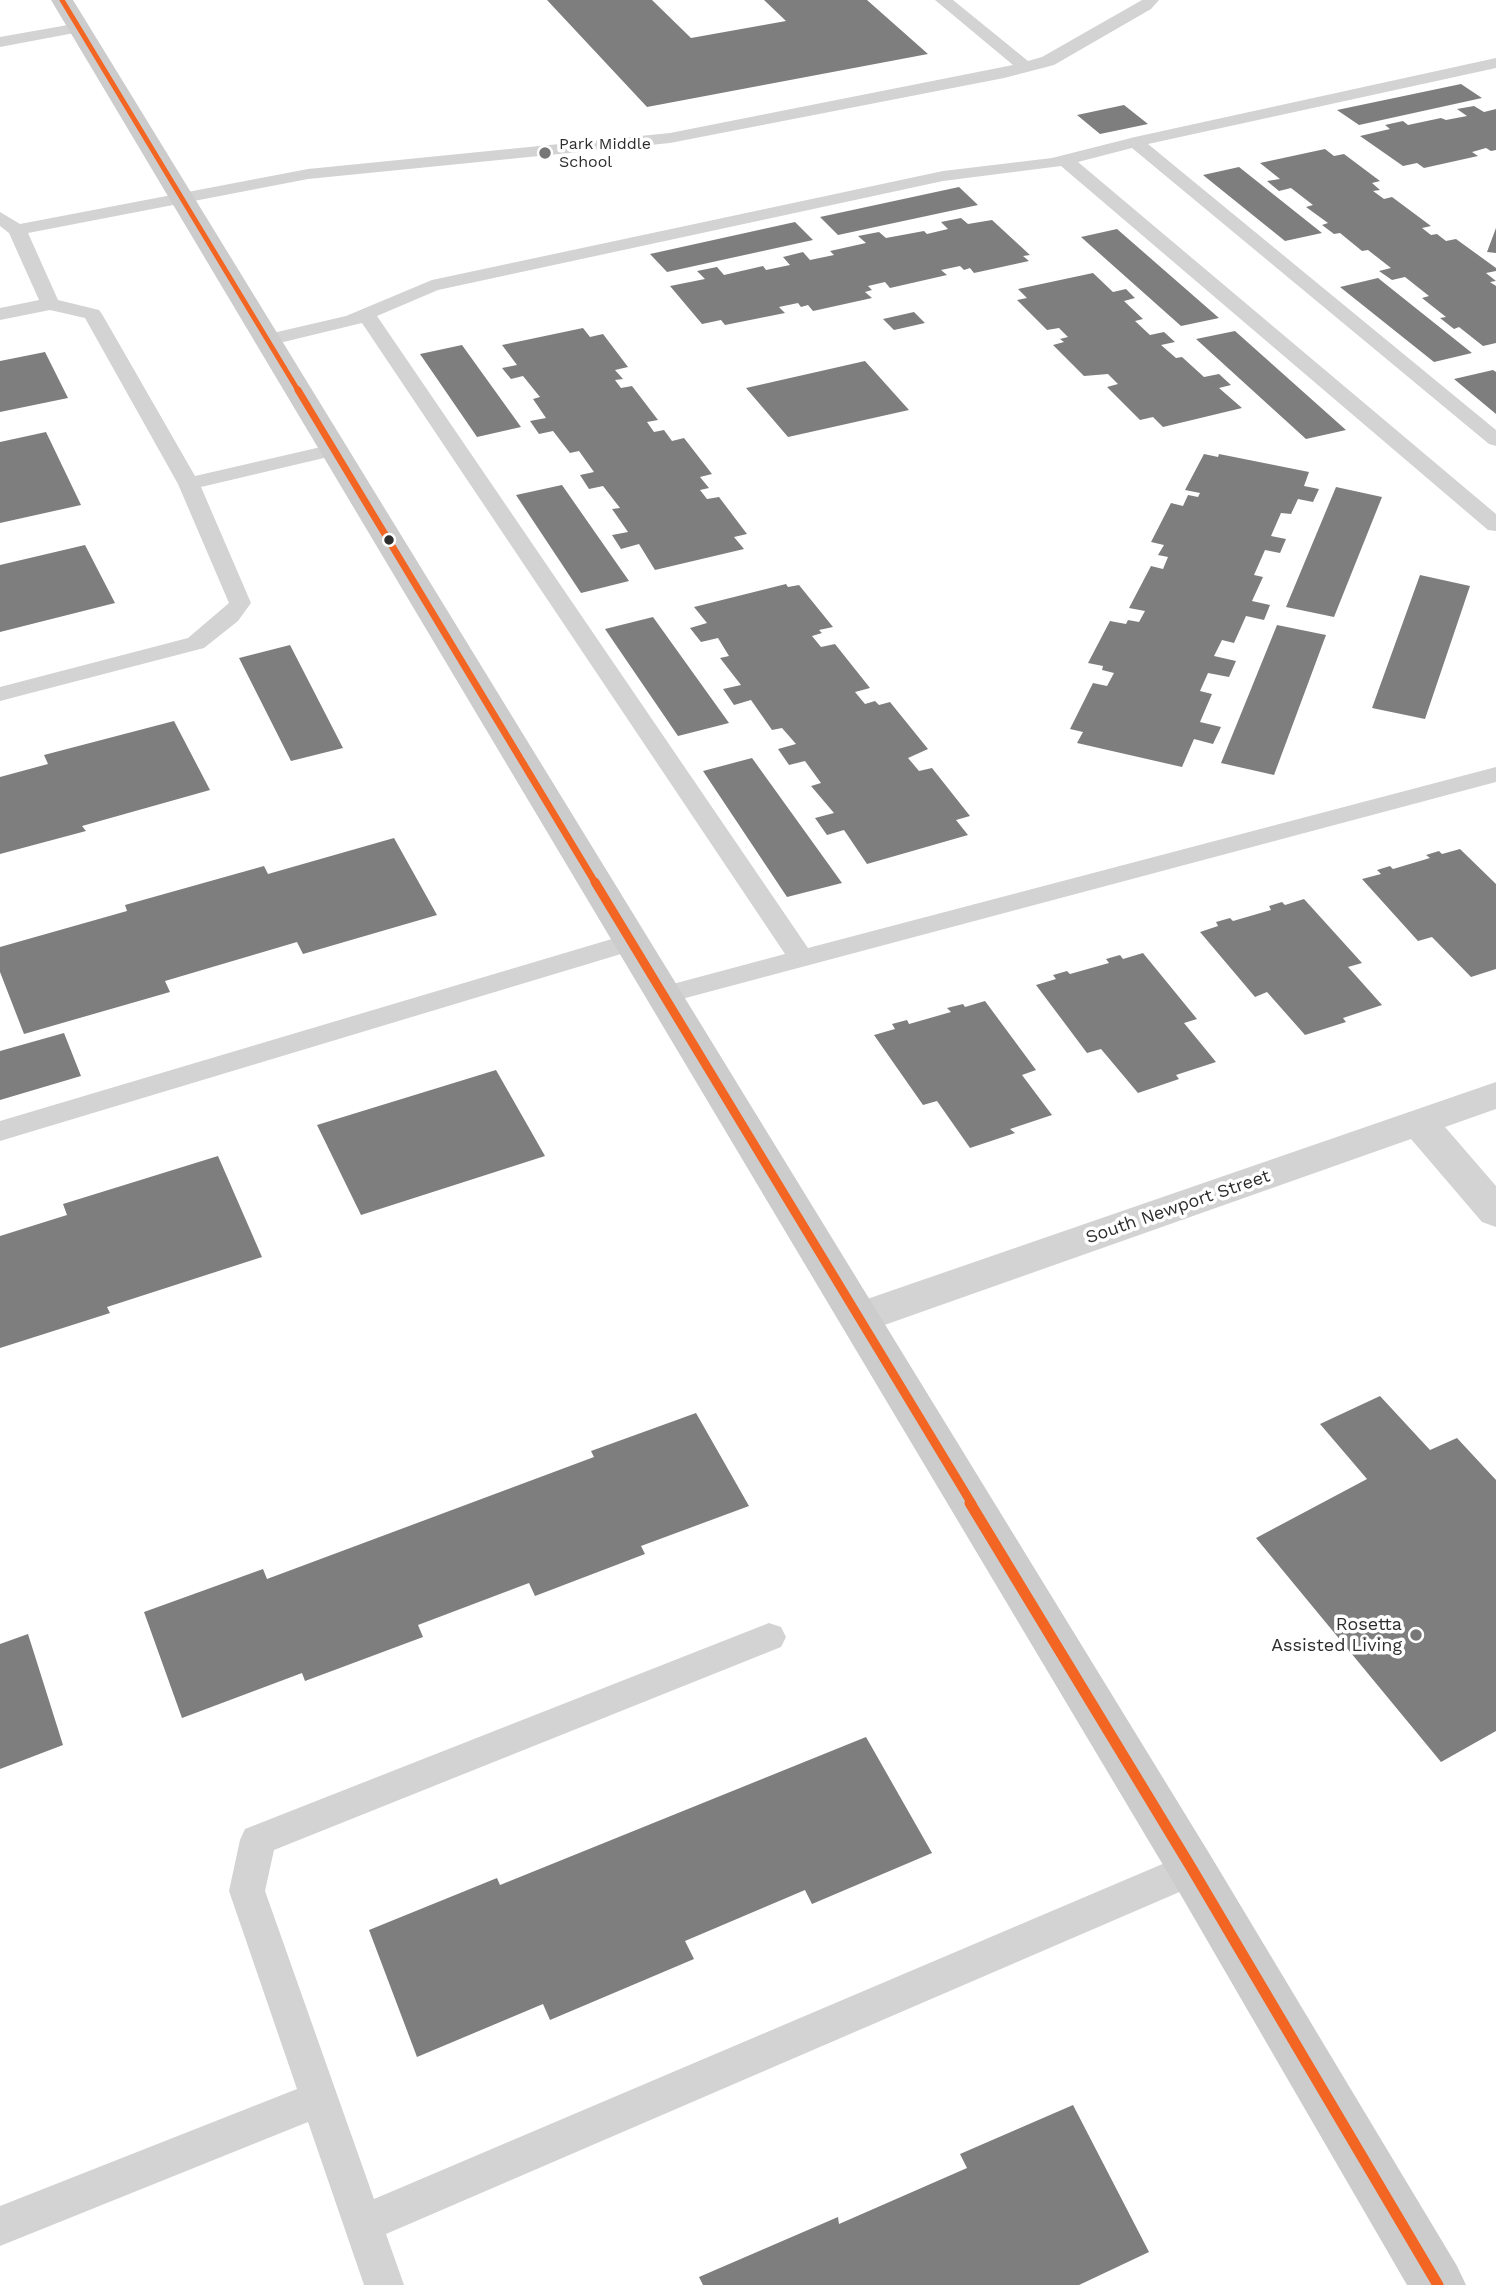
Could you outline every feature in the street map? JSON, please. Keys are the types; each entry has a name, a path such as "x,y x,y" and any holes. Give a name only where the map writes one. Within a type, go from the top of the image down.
{"main road":[{"path":"70,14 1192,1869 1438,2285"}],"street":[{"name":"South Newport Street","path":"859,1318 1496,1095"},
{"path":"1419,1123 1496,1212"}],"lane":[{"path":"943,0 1024,67"},
{"path":"17,230 308,174 670,138 1024,67 1048,61 1145,6 1151,0"},
{"path":"0,42 70,14"},
{"path":"267,340 366,314 432,286 943,176 1065,160 1496,62"},
{"path":"1135,142 1496,440"},
{"path":"1065,160 1496,524"},
{"path":"0,217 17,230 50,304"},
{"path":"0,314 50,304 92,314 189,484 240,603 230,616 196,643 0,694"},
{"path":"366,314 801,958"},
{"path":"189,484 334,450"},
{"path":"663,995 1496,774"},
{"path":"0,1130 632,942"},
{"path":"384,2285 247,1891 258,1840 768,1637"},
{"path":"364,2223 1192,1869"},
{"path":"0,2226 318,2099"}],"building":[{"path":"547,0 652,0 691,38 786,21 764,0 867,0 928,54 647,107"},
{"path":"1461,84 1482,98 1359,125 1337,110"},
{"path":"1124,105 1148,124 1100,134 1077,115"},
{"path":"1474,106 1484,112 1496,109 1496,150 1486,148 1472,152 1478,156 1424,168 1417,163 1403,166 1360,136 1390,129 1385,125 1403,121 1408,125 1467,116 1457,109"},
{"path":"1325,149 1334,156 1344,154 1380,181 1372,183 1380,190 1373,191 1384,199 1392,197 1431,226 1422,228 1431,235 1437,234 1446,241 1456,239 1496,268 1496,271 1486,273 1496,281 1490,282 1496,286 1496,343 1483,346 1459,327 1454,329 1440,318 1446,317 1422,298 1429,296 1405,277 1392,280 1379,271 1391,268 1368,250 1362,251 1340,233 1334,234 1322,225 1328,223 1306,207 1313,205 1291,188 1279,191 1267,181 1280,179 1260,163"},
{"path":"1239,167 1322,233 1285,241 1203,175"},
{"path":"959,187 978,205 838,235 820,217"},
{"path":"961,218 968,224 992,220 1030,255 1023,256 1029,261 974,273 970,268 964,270 960,266 941,270 947,275 890,288 885,282 868,286 872,290 865,292 872,298 813,311 808,305 801,307 798,303 779,307 785,313 725,325 721,320 702,324 670,286 705,279 697,271 717,267 724,275 763,266 766,270 790,265 783,257 803,252 810,260 834,255 830,251 866,243 858,236 879,232 886,238 924,231 927,234 948,229 941,222"},
{"path":"795,222 813,240 667,272 650,254"},
{"path":"1496,228 1496,253 1487,252"},
{"path":"1117,229 1219,318 1181,326 1081,237"},
{"path":"1093,273 1113,292 1126,289 1135,298 1124,301 1143,319 1135,321 1150,335 1164,332 1175,342 1161,345 1176,358 1182,357 1204,377 1219,374 1231,385 1219,388 1242,408 1163,427 1153,417 1140,420 1107,387 1118,384 1108,374 1084,376 1053,345 1064,342 1060,339 1068,337 1059,328 1047,330 1017,300 1027,298 1018,289"},
{"path":"1378,278 1472,353 1434,362 1340,287"},
{"path":"914,312 925,323 894,330 883,319"},
{"path":"583,328 590,337 603,334 628,367 615,370 623,379 615,380 621,388 632,386 658,420 647,422 654,432 664,430 672,441 684,438 712,474 700,477 709,488 700,490 707,499 719,497 747,534 734,537 744,549 655,570 639,544 621,549 612,535 628,532 612,509 620,508 603,486 589,489 580,475 594,472 579,451 570,453 553,431 539,434 530,421 546,418 533,399 540,397 523,376 511,379 502,368 517,365 502,345"},
{"path":"1235,331 1346,430 1306,439 1196,339"},
{"path":"462,345 521,427 477,437 420,354"},
{"path":"45,352 68,398 0,412 0,361"},
{"path":"865,361 909,410 788,437 746,388"},
{"path":"1493,370 1496,372 1496,414 1454,379"},
{"path":"46,432 81,505 0,523 0,442"},
{"path":"1204,454 1218,457 1219,454 1309,472 1304,486 1319,489 1313,502 1298,499 1291,514 1281,513 1271,536 1286,539 1280,553 1265,550 1254,575 1263,577 1252,601 1270,605 1264,620 1246,616 1234,643 1222,640 1214,656 1236,661 1229,677 1208,673 1200,691 1212,694 1200,722 1221,727 1213,744 1194,739 1182,767 1077,743 1083,732 1070,729 1093,683 1107,686 1114,673 1102,670 1103,666 1088,663 1110,621 1126,624 1128,620 1139,622 1145,611 1129,608 1151,566 1163,569 1168,557 1158,555 1164,545 1151,542 1171,503 1183,506 1188,495 1198,497 1200,493 1185,490"},
{"path":"562,485 629,581 581,593 516,495"},
{"path":"1336,487 1382,497 1334,617 1286,607"},
{"path":"85,545 115,603 0,632 0,565"},
{"path":"1420,575 1470,586 1425,719 1372,708"},
{"path":"786,584 788,587 799,585 833,627 819,630 822,633 812,636 821,647 835,644 870,688 855,692 865,704 875,701 879,705 890,702 928,749 908,758 919,771 932,768 970,816 956,820 968,835 867,864 844,830 827,835 815,818 834,813 811,786 821,783 805,761 789,765 778,749 796,744 782,728 772,730 751,700 734,705 723,689 741,685 720,658 729,656 718,638 701,642 690,628 707,623 694,607"},
{"path":"653,617 729,723 678,736 605,629"},
{"path":"1277,625 1326,635 1274,775 1221,763"},
{"path":"290,645 343,748 291,761 239,658"},
{"path":"174,721 210,790 82,826 86,831 0,854 0,777 48,764 44,755"},
{"path":"752,758 842,883 787,897 703,771"},
{"path":"394,838 437,915 303,954 297,942 165,981 170,992 24,1034 0,972 0,947 127,911 125,905 264,866 268,874"},
{"path":"1460,849 1496,884 1496,969 1471,977 1432,937 1418,941 1362,879 1381,874 1377,870 1390,866 1393,869 1430,858 1426,855 1439,851 1442,854"},
{"path":"1304,899 1362,963 1348,967 1382,1005 1343,1018 1346,1022 1305,1035 1267,992 1255,997 1200,932 1218,926 1216,922 1230,918 1233,921 1271,910 1269,906 1282,902 1285,905"},
{"path":"1143,953 1197,1019 1184,1023 1216,1062 1176,1075 1179,1079 1138,1093 1101,1049 1087,1053 1036,985 1056,979 1053,975 1067,971 1070,974 1109,963 1106,959 1120,955 1123,959"},
{"path":"985,1001 1036,1070 1022,1075 1052,1115 1010,1129 1015,1133 970,1148 937,1101 923,1105 874,1035 895,1029 892,1024 907,1020 909,1024 951,1012 947,1008 963,1004 965,1007"},
{"path":"64,1033 81,1076 0,1100 0,1051"},
{"path":"496,1070 545,1156 361,1215 317,1125"},
{"path":"218,1156 262,1257 107,1307 110,1313 0,1348 0,1236 67,1215 63,1204"},
{"name":"Rosetta Assisted Living","path":"1380,1396 1430,1450 1457,1438 1496,1480 1496,1731 1441,1762 1256,1538 1367,1479 1320,1424"},
{"path":"696,1413 749,1506 641,1546 645,1554 535,1596 529,1583 418,1625 423,1637 305,1681 302,1673 182,1718 144,1612 263,1569 267,1579 594,1457 591,1451"},
{"path":"28,1634 63,1745 0,1769 0,1644"},
{"path":"866,1737 932,1853 812,1904 805,1890 685,1941 694,1959 550,2020 543,2004 417,2057 369,1930 497,1878 500,1885"},
{"path":"1073,2105 1149,2252 1079,2285 703,2285 699,2277 838,2217 839,2224 967,2168 960,2154"}],"transit line":[{"path":"62,0 1192,1869 1438,2285"}],"place":[{"name":"Park Middle School","path":"545,153"},
{"name":"Rosetta Assisted Living","path":"1416,1635"}]}
